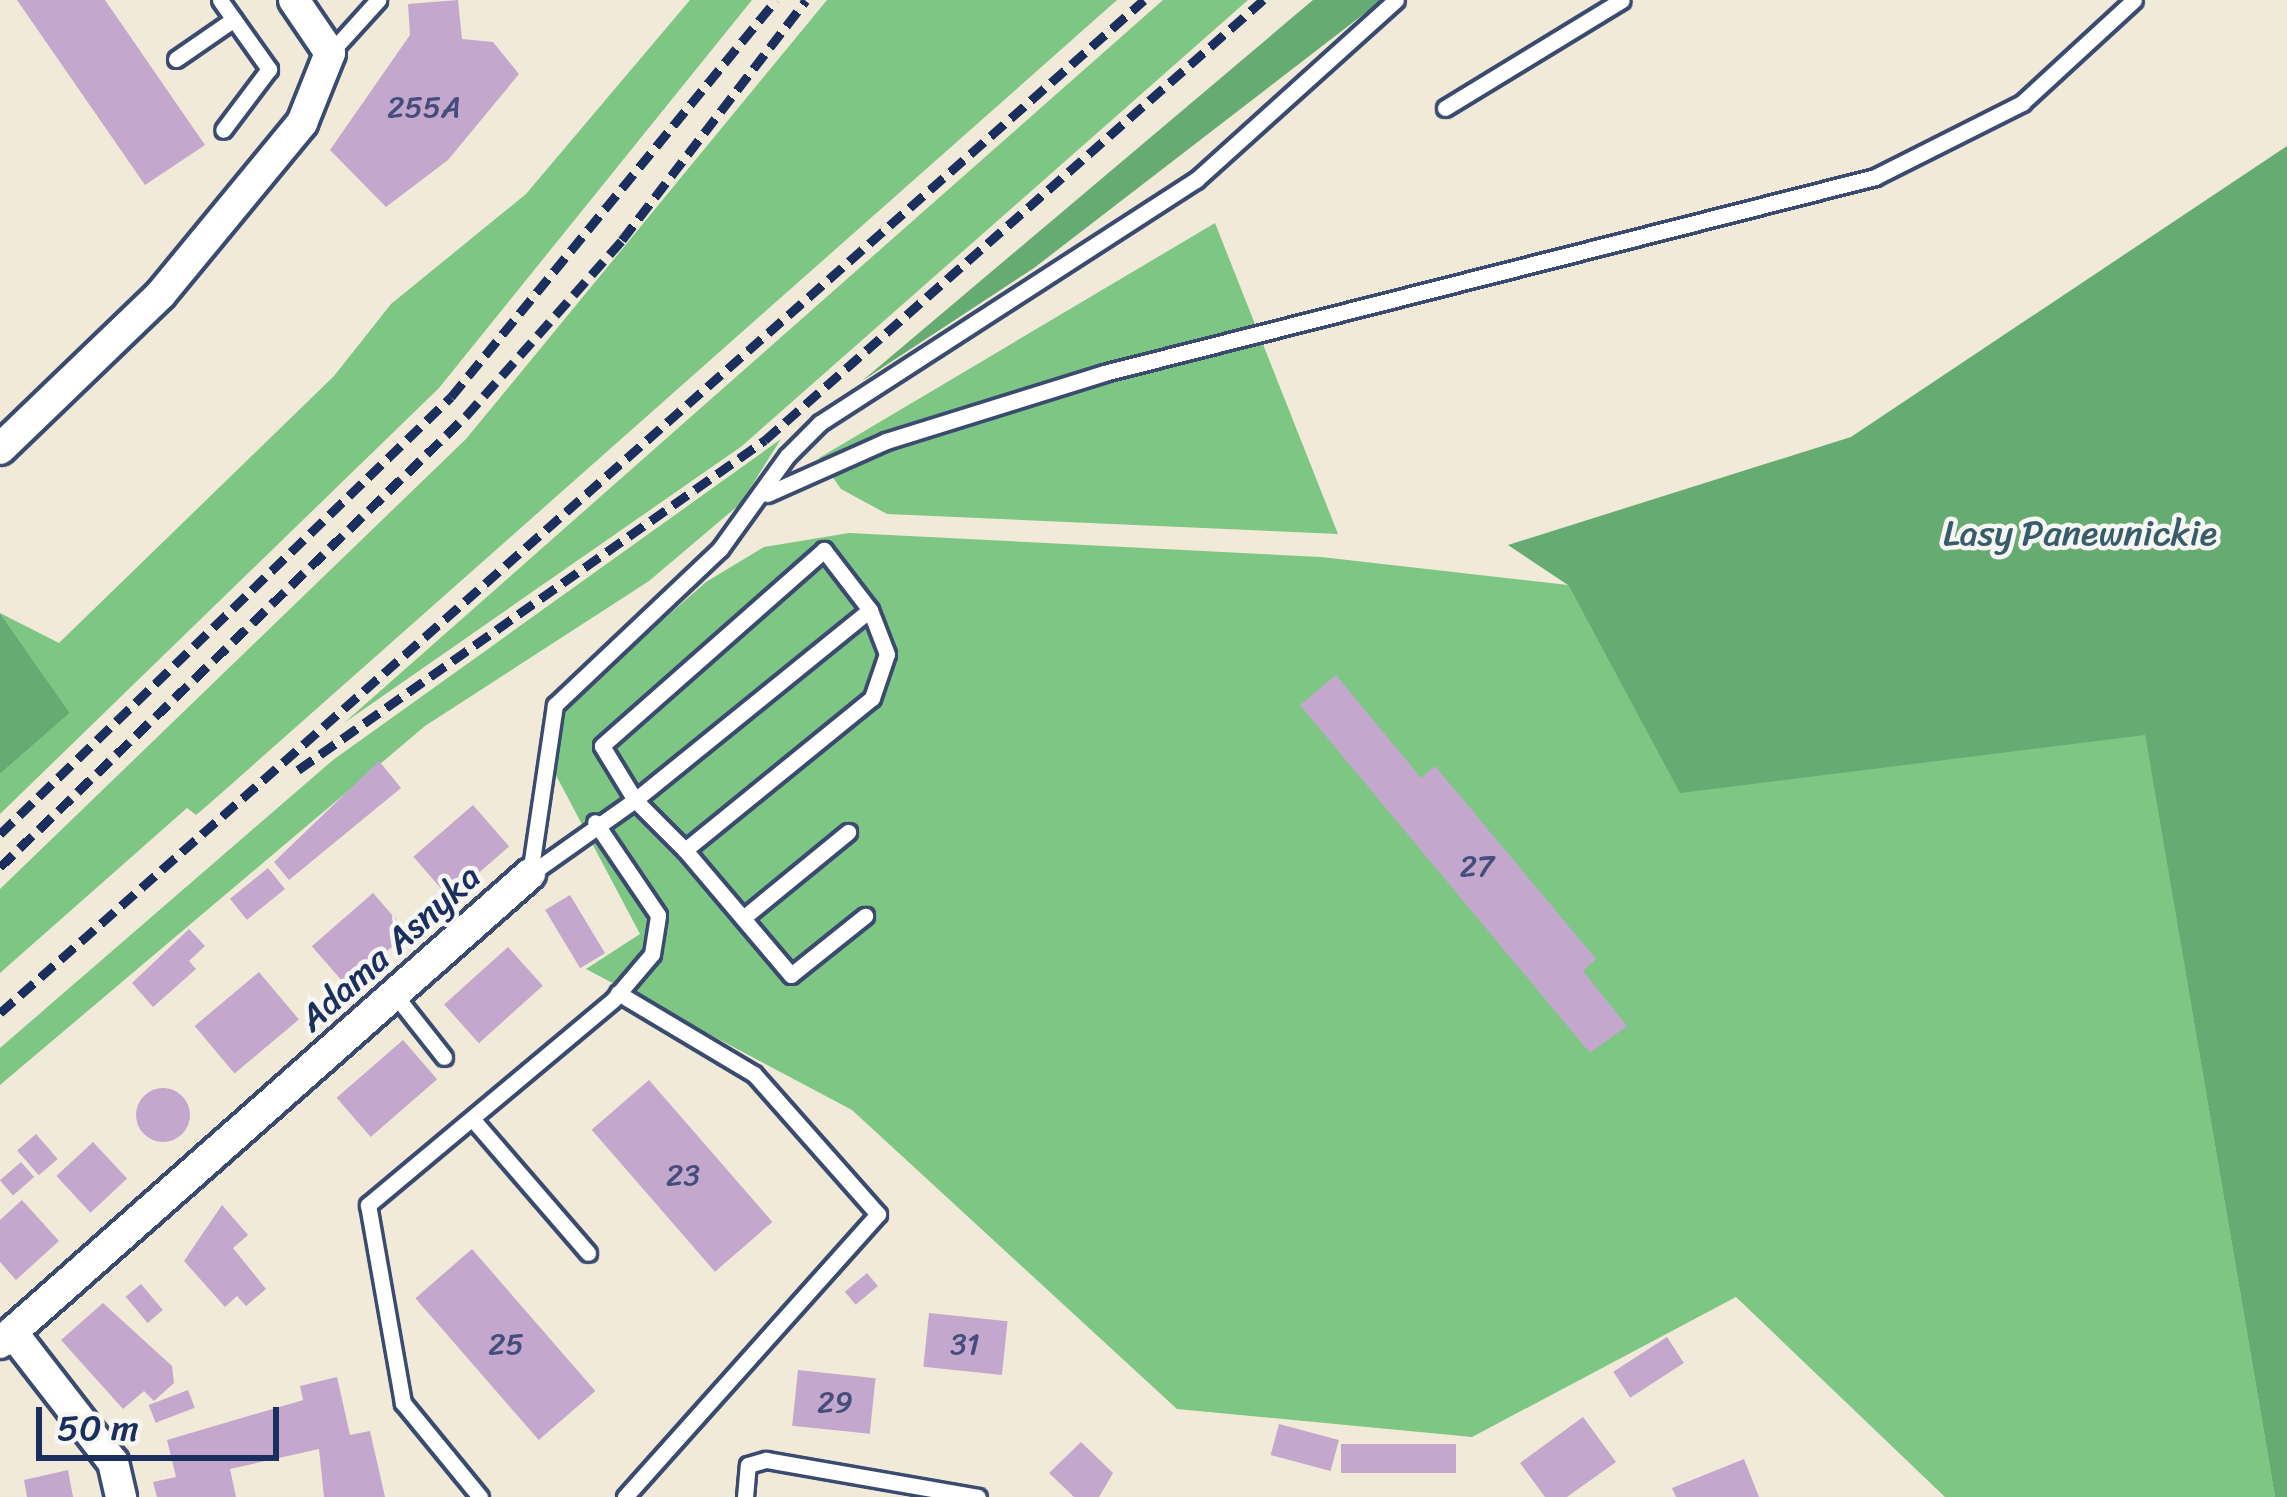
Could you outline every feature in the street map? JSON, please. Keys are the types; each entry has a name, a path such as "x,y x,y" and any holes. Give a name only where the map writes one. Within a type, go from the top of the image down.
{"street":[{"path":"0,449 161,294 302,123 330,53 294,0"},
{"name":"Adama Asnyka","path":"6,1338 530,874"},
{"path":"6,1338 113,1462 121,1497"}],"lane":[{"path":"220,0 269,69 224,130"},
{"path":"330,53 378,0"},
{"name":"Adama Asnyka","path":"530,874 555,705 720,549 820,423 1196,180 1396,0"},
{"path":"1445,108 1622,0"},
{"path":"767,494 886,441 1104,374 1875,176 2022,103 2134,0"},
{"path":"176,59 234,20"},
{"path":"685,850 872,698 886,654 870,610 824,550 610,732 604,760 791,975 865,916"},
{"path":"530,874 595,822 635,800 870,610"},
{"path":"480,1497 403,1402 365,1228 382,1189 475,1122 618,993 660,926 595,822"},
{"path":"742,917 848,832"},
{"path":"618,993 754,1073 878,1214 625,1497"},
{"path":"395,995 444,1057"},
{"path":"475,1122 588,1253"},
{"path":"745,1497 748,1465 766,1460 978,1497"}],"green space":[{"path":"690,0 752,0 439,388 0,814 0,774 70,713 0,613 59,643 334,376 391,304 526,194"},
{"path":"827,0 1117,0 209,804 196,815 187,808 0,973 0,889 466,439"},
{"path":"1163,0 1248,0 742,446 344,723"},
{"path":"1313,0 1382,0 1034,268 862,381"},
{"name":"Lasy Panewnickie","path":"2287,146 2287,1497 2275,1497 2145,735 1680,793 1568,585 1508,545 1851,437"},
{"path":"1215,223 1338,534 887,514 841,489 819,458"},
{"path":"781,439 740,504 649,581 425,726 0,1085 0,1048 333,760"},
{"path":"849,533 1321,557 1568,585 1680,792 2145,734 2275,1497 1945,1497 1736,1297 1472,1437 1177,1409 852,1110 586,969 640,934 549,762 566,705 706,582 764,547"},
{"path":"0,613 70,713 0,774"}],"building":[{"path":"17,0 105,0 205,145 145,185"},
{"path":"458,0 462,39 493,42 519,74 448,160 386,207 330,150 410,35 408,4"},
{"path":"1336,675 1421,778 1435,766 1596,959 1583,971 1627,1026 1590,1053 1300,705"},
{"path":"379,761 401,788 289,880 274,862"},
{"path":"473,805 509,847 449,898 413,857"},
{"path":"268,868 285,889 247,920 230,899"},
{"path":"373,893 408,933 347,986 312,946"},
{"path":"570,895 605,953 580,968 545,910"},
{"path":"189,929 205,946 189,961 196,969 153,1007 132,983"},
{"path":"508,947 543,986 479,1043 444,1005"},
{"path":"259,972 299,1019 235,1073 195,1026"},
{"path":"403,1040 437,1079 371,1137 337,1098"},
{"path":"649,1080 772,1222 715,1272 592,1130"},
{"path":"163,1088 182,1096 190,1115 182,1134 163,1142 144,1134 136,1115 144,1096"},
{"path":"36,1134 58,1159 39,1175 17,1150"},
{"path":"93,1142 127,1179 91,1213 56,1176"},
{"path":"21,1162 34,1177 13,1195 0,1180"},
{"path":"22,1200 59,1241 16,1280 0,1262 0,1220"},
{"path":"222,1205 248,1235 233,1248 266,1289 246,1306 237,1296 225,1307 184,1261"},
{"path":"472,1249 595,1391 539,1440 415,1298"},
{"path":"867,1273 878,1286 856,1305 845,1292"},
{"path":"141,1284 163,1310 148,1323 126,1297"},
{"path":"103,1303 172,1366 174,1383 154,1401 144,1391 123,1409 61,1340"},
{"path":"929,1313 1008,1321 1002,1375 923,1367"},
{"path":"1667,1337 1684,1363 1630,1398 1613,1372"},
{"path":"798,1370 876,1378 870,1434 792,1426"},
{"path":"337,1377 350,1435 370,1431 385,1497 324,1497 319,1449 230,1469 236,1497 157,1497 153,1482 176,1477 167,1440 303,1400 300,1386"},
{"path":"188,1390 195,1408 156,1423 149,1405"},
{"path":"1583,1417 1616,1462 1567,1497 1545,1497 1520,1463"},
{"path":"1279,1424 1339,1440 1331,1471 1271,1455"},
{"path":"1081,1442 1113,1473 1099,1497 1074,1497 1049,1473"},
{"path":"1341,1444 1456,1444 1456,1473 1341,1473"},
{"path":"1744,1459 1759,1497 1676,1497 1672,1488"},
{"path":"68,1470 73,1497 27,1497 24,1480"}],"railway":[{"path":"0,834 451,397 776,0"},
{"path":"0,867 466,416 622,240 806,0"},
{"path":"0,1013 1144,0"},
{"path":"298,770 765,440 1263,0"}]}
